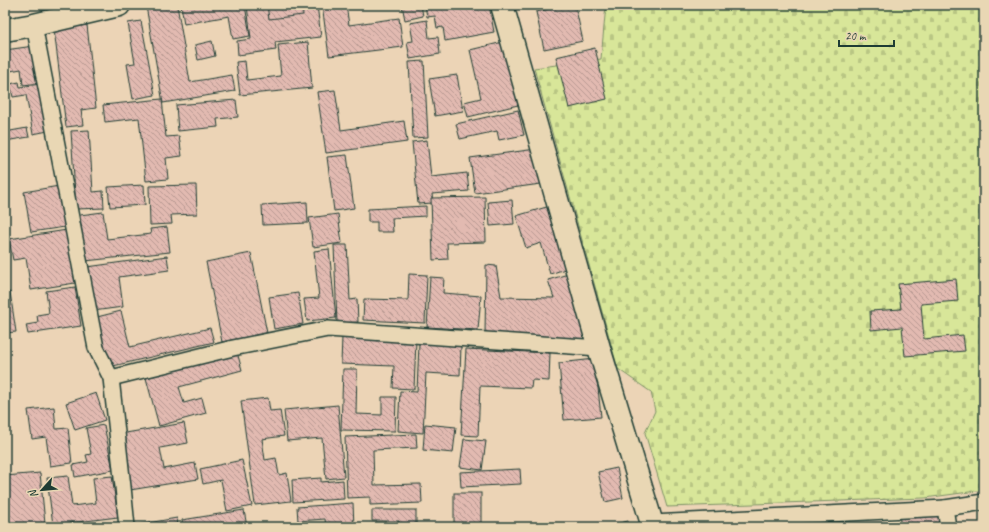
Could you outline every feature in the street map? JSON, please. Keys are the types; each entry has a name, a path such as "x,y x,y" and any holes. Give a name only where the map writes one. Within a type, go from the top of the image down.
{"street":[{"path":"5,30 34,25 119,5"},
{"path":"502,5 599,348 653,525 945,508 984,502"},
{"path":"34,25 96,348 110,378 127,527"},
{"path":"110,378 234,348 328,329 599,348"},
{"path":"945,508 948,527"}],"green space":[{"path":"606,5 984,5 984,490 925,498 667,507 645,433 655,411 651,392 618,369 534,68 601,59"}],"building":[{"path":"177,5 190,82 232,75 235,91 163,103 146,6"},
{"path":"181,5 245,5 250,36 233,39 229,16 184,24"},
{"path":"247,5 317,5 321,37 275,42 276,50 238,55 237,41 251,39"},
{"path":"267,5 302,5 303,15 269,19"},
{"path":"322,5 346,5 349,25 399,18 403,47 329,56"},
{"path":"402,5 421,5 423,16 405,20"},
{"path":"425,5 489,5 494,32 445,41 443,27 437,28 435,16 427,17"},
{"path":"575,5 583,41 544,49 536,12"},
{"path":"427,20 429,38 438,37 440,54 410,59 407,42 413,41 410,23"},
{"path":"141,21 155,95 133,99 127,64 135,63 128,23"},
{"path":"87,25 96,108 81,110 83,125 66,127 54,29"},
{"path":"212,41 215,56 198,60 195,45"},
{"path":"308,42 312,88 240,95 236,62 245,61 247,80 281,76 278,45"},
{"path":"503,42 518,105 468,117 464,102 481,98 470,50"},
{"path":"34,46 40,83 23,85 21,69 5,72 5,50"},
{"path":"595,48 607,99 569,108 556,57"},
{"path":"424,61 428,137 413,138 409,62"},
{"path":"457,75 463,111 435,116 429,79"},
{"path":"19,82 20,87 40,84 48,131 33,134 26,95 13,97 10,84"},
{"path":"335,90 341,130 404,121 407,142 326,153 317,92"},
{"path":"162,99 166,137 179,136 182,156 166,158 168,179 146,181 139,118 105,122 103,105"},
{"path":"236,100 238,117 217,119 218,127 178,131 176,105"},
{"path":"518,110 524,135 499,140 497,131 460,139 456,124"},
{"path":"27,128 29,137 5,141 5,132"},
{"path":"89,130 93,192 103,191 104,208 76,209 71,131"},
{"path":"427,140 431,177 467,173 469,191 432,194 433,203 418,204 412,142"},
{"path":"536,149 541,184 475,193 470,158"},
{"path":"347,155 354,208 334,211 327,157"},
{"path":"144,185 145,205 110,207 108,187"},
{"path":"196,185 197,214 171,215 172,224 150,225 149,186"},
{"path":"59,186 65,227 31,232 24,192"},
{"path":"485,197 486,242 447,243 448,259 433,260 431,198"},
{"path":"512,200 514,224 490,226 488,202"},
{"path":"307,202 308,223 263,225 262,205"},
{"path":"426,206 426,216 392,218 393,232 377,232 377,222 368,222 368,209"},
{"path":"550,206 568,268 550,274 541,243 526,248 516,216"},
{"path":"103,212 107,239 151,234 150,229 167,227 170,252 85,261 80,215"},
{"path":"338,214 342,243 313,247 309,218"},
{"path":"67,230 75,283 31,290 26,258 13,260 9,239"},
{"path":"334,245 347,245 350,300 357,299 358,322 337,323"},
{"path":"329,249 336,318 307,321 304,299 319,298 314,251"},
{"path":"251,253 267,333 222,342 206,262"},
{"path":"167,256 169,270 119,277 123,307 93,311 87,267"},
{"path":"486,265 496,266 501,297 554,298 548,280 568,274 585,340 485,335"},
{"path":"409,274 427,275 425,323 363,320 364,299 408,300"},
{"path":"430,277 444,278 443,293 481,296 478,330 427,327"},
{"path":"956,279 958,301 921,304 924,339 963,335 965,351 905,356 902,327 871,330 870,311 901,309 898,284"},
{"path":"75,287 81,326 28,334 26,325 38,323 37,315 49,313 46,291"},
{"path":"10,292 16,332 5,333 5,293"},
{"path":"298,293 303,324 274,329 269,297"},
{"path":"121,311 130,347 210,328 214,342 109,367 97,317"},
{"path":"342,337 416,340 414,389 393,388 394,366 341,364"},
{"path":"419,343 461,345 460,375 426,373 423,433 398,431 400,391 417,392"},
{"path":"466,349 550,353 549,381 532,380 531,388 480,386 478,436 461,435"},
{"path":"237,352 242,370 179,387 184,403 202,398 206,413 159,426 146,378"},
{"path":"595,359 601,417 564,420 559,363"},
{"path":"343,369 357,369 356,414 382,415 382,397 396,397 395,431 341,430"},
{"path":"96,393 105,420 75,430 66,403"},
{"path":"268,398 270,411 280,410 284,436 262,439 265,460 276,458 279,475 287,473 291,501 255,505 241,401"},
{"path":"338,405 344,477 326,479 322,438 287,441 284,410"},
{"path":"54,407 56,429 68,428 72,463 50,466 46,437 32,439 28,410"},
{"path":"184,423 188,443 160,448 164,469 195,463 198,479 130,490 120,434"},
{"path":"425,424 456,427 453,453 423,450"},
{"path":"104,425 113,470 75,477 73,465 88,462 86,455 91,454 86,428"},
{"path":"416,434 417,448 373,450 374,485 421,484 422,503 370,505 370,497 347,498 345,437"},
{"path":"464,439 486,441 482,470 460,467"},
{"path":"242,460 252,506 227,511 221,480 203,484 200,469"},
{"path":"617,468 623,498 605,502 598,472"},
{"path":"520,469 521,484 461,487 460,472"},
{"path":"40,473 45,523 5,527 5,476"},
{"path":"68,476 72,506 96,503 93,478 112,476 118,517 53,525 47,478"},
{"path":"321,478 321,482 343,480 344,499 293,502 292,480"},
{"path":"454,493 481,493 481,525 454,525"},
{"path":"353,503 354,527 326,527 325,519 298,521 297,507"},
{"path":"244,510 247,527 183,527 182,520"},
{"path":"372,510 416,510 416,527 399,527 399,521 372,521"},
{"path":"941,511 943,527 901,527 899,515"},
{"path":"177,518 178,527 130,526"},
{"path":"628,521 630,527 609,527 609,526"}]}
